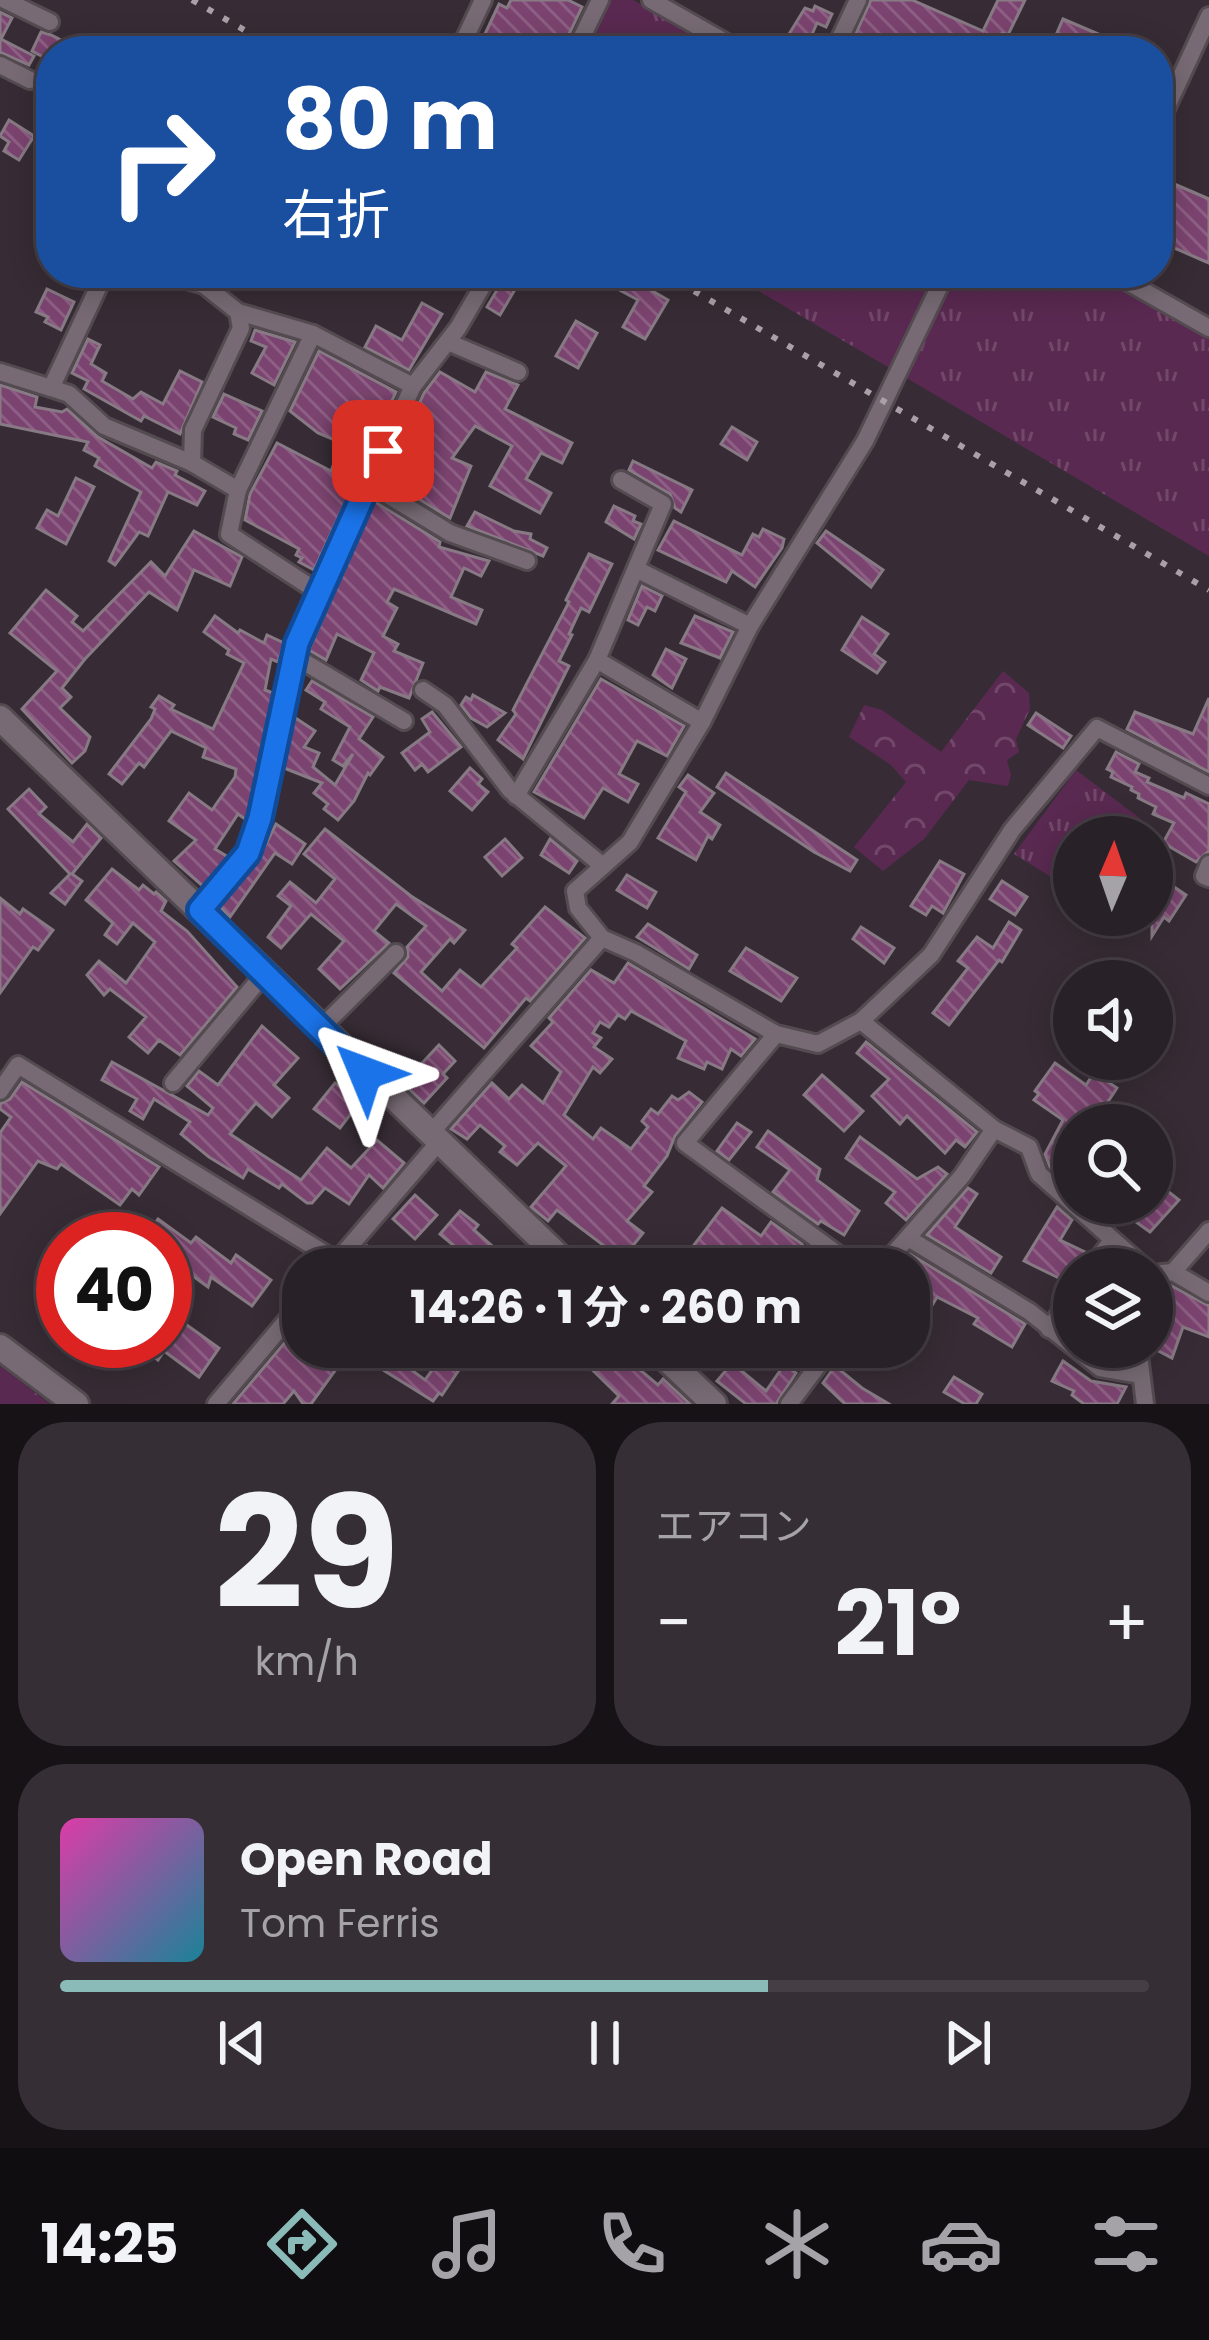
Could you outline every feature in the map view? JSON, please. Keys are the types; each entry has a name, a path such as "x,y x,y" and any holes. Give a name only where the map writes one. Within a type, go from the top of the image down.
{"street":[{"path":"5,0 50,22"},
{"path":"467,36 483,0"},
{"path":"582,36 599,0"},
{"path":"651,0 715,36"},
{"path":"841,36 858,0"},
{"path":"1173,93 1209,16"},
{"path":"0,65 30,80"},
{"path":"51,388 98,288"},
{"path":"216,288 238,312 313,334 413,386"},
{"path":"200,910 248,853 260,818 294,656 318,592 413,386 448,342 481,288"},
{"path":"939,288 865,441 750,626 702,722 631,842 575,891 578,908 602,938 776,1034 818,1044 861,1021 931,955 1012,830 1097,728 1209,786"},
{"path":"1138,288 1209,328"},
{"path":"192,464 193,430 241,328 238,312"},
{"path":"313,334 238,490 229,534 318,592"},
{"path":"448,342 518,372"},
{"path":"0,372 69,394 104,426 192,464 238,490"},
{"path":"517,796 597,660 663,504 621,480"},
{"path":"368,483 450,533 527,561"},
{"path":"638,570 750,626"},
{"path":"294,656 404,721"},
{"path":"597,660 702,722"},
{"path":"423,690 445,705 517,796 603,866"},
{"path":"0,718 550,1248"},
{"path":"1209,864 1204,876 1209,878"},
{"path":"347,1248 602,938"},
{"path":"320,1029 395,953"},
{"path":"173,1083 264,974"},
{"path":"861,1021 994,1129 1029,1147 1039,1174 1121,1248"},
{"path":"776,1034 685,1143 829,1248"},
{"path":"0,1091 19,1065 307,1248"},
{"path":"899,1248 962,1175 994,1129"},
{"path":"1209,1231 1173,1272 1209,1293"},
{"path":"908,1238 1030,1312 1100,1368 1141,1375"},
{"path":"1106,1248 1112,1240"},
{"path":"1048,1329 1053,1322"},
{"path":"216,1404 282,1326"},
{"path":"0,1347 76,1404"},
{"path":"676,1368 714,1404"},
{"path":"788,1404 816,1368"},
{"path":"1140,1368 1144,1404"}],"green space":[{"path":"611,0 633,0 697,36 593,36"},
{"path":"753,288 1138,288 1209,328 1209,556"},
{"path":"1003,671 1029,693 1030,709 1016,739 1019,752 1007,760 1008,786 969,780 924,839 883,871 854,847 906,782 891,765 849,737 864,705 882,710 941,752"},
{"path":"1076,770 1137,816 1053,816 1053,878 1014,854"},
{"path":"0,1366 50,1404 0,1404"}],"building":[{"path":"511,0 568,0 582,7 568,36 484,36 499,4 507,8"},
{"path":"871,0 912,0 983,31 998,0 1025,0 1008,35 855,36"},
{"path":"815,6 832,14 826,27 817,23 811,36 788,36 805,8 813,11"},
{"path":"0,12 12,18 1,39 34,56 29,65 0,52"},
{"path":"1063,19 1103,36 1056,36"},
{"path":"9,120 34,136 19,160 4,151 9,142 0,136"},
{"path":"1173,183 1209,199 1209,263 1173,247"},
{"path":"498,288 516,288 500,315 487,307"},
{"path":"616,288 647,288 668,300 645,339 623,327 638,300"},
{"path":"47,289 74,302 61,330 36,312"},
{"path":"422,303 442,314 409,370 365,347 376,326 402,340"},
{"path":"576,321 597,333 578,368 556,356"},
{"path":"255,330 295,342 274,385 252,373 266,347 251,341"},
{"path":"88,339 100,345 91,364 106,373 102,381 133,399 141,392 163,404 180,371 202,382 180,434 144,416 141,421 84,389 88,381 72,373"},
{"path":"319,351 396,392 314,570 299,562 299,549 245,520 250,494 277,443 331,471 342,443 318,433 290,411"},
{"path":"440,372 475,392 486,372 518,385 505,409 572,443 562,463 541,453 526,479 551,493 540,513 490,486 512,446 475,426 452,458 471,466 450,518 384,478 424,393"},
{"path":"0,385 37,397 35,407 67,409 98,437 152,468 156,462 177,471 175,475 205,491 197,505 168,492 148,536 139,532 115,565 109,561 141,492 95,466 99,458 84,450 88,442 0,424"},
{"path":"224,394 262,411 248,440 213,417"},
{"path":"732,427 757,442 747,460 721,444"},
{"path":"633,461 692,490 681,512 670,494 629,470"},
{"path":"76,478 94,487 66,544 37,528 47,510 58,516"},
{"path":"374,501 440,542 439,547 489,561 481,576 464,568 451,597 482,610 476,624 394,589 387,602 397,608 383,636 398,644 394,651 423,663 409,698 380,687 378,691 361,680 374,653 337,634 326,660 309,650"},
{"path":"614,506 641,524 634,539 606,522"},
{"path":"475,512 531,534 530,539 547,548 543,556 467,526"},
{"path":"674,521 742,555 753,534 759,537 763,529 784,539 755,587 732,571 726,582 658,550"},
{"path":"194,531 242,557 230,586 194,570 177,610 149,592 85,659 62,688 71,697 60,708 90,737 85,751 72,763 22,709 57,671 10,633 46,590 77,616 72,622 83,631 151,562 165,576"},
{"path":"826,531 883,570 871,587 817,543"},
{"path":"589,554 612,564 589,612 581,608 569,634 559,661 569,666 523,759 498,740 516,714 513,710"},
{"path":"642,586 662,596 655,611 647,607 638,625 628,620"},
{"path":"215,616 238,633 264,643 267,635 284,643 278,662 271,659 265,690 273,693 248,815 245,819 238,814 215,849 228,857 204,887 174,861 196,840 169,821 189,793 212,810 236,769 203,757 206,748 171,731 144,767 139,763 122,784 109,774 151,719 155,709 151,707 159,696 174,705 171,709 213,729 244,663 204,632"},
{"path":"695,616 733,632 720,658 681,643"},
{"path":"862,617 888,634 874,654 885,662 877,673 842,650"},
{"path":"666,649 686,659 672,688 653,675"},
{"path":"601,679 684,726 667,756 637,741 619,774 638,784 628,802 603,788 584,818 534,792"},
{"path":"312,681 373,717 359,739 383,757 338,820 314,793 322,783 284,768 294,717 315,731 304,747 319,753 313,767 335,785 353,754 343,766 333,760 350,727 321,709 325,702 306,690"},
{"path":"473,695 505,713 487,727 471,718 461,705"},
{"path":"1209,698 1209,772 1127,729 1135,712 1193,734"},
{"path":"432,712 461,747 428,772 422,764 415,770 402,753 430,732 422,719"},
{"path":"1036,713 1071,736 1063,748 1028,725"},
{"path":"1116,752 1139,764 1135,772 1149,778 1147,782 1209,804 1209,851 1196,862 1173,849 1173,816 1153,814 1156,807 1138,798 1132,787 1111,777 1113,772 1107,769"},
{"path":"470,768 488,792 472,810 450,791"},
{"path":"726,773 857,860 850,871 717,787"},
{"path":"688,775 714,793 700,812 720,825 712,839 708,836 696,860 658,838 686,792 679,787"},
{"path":"29,789 46,807 39,814 73,842 87,824 101,838 72,874 82,881 65,904 51,893 70,874 8,809"},
{"path":"276,824 305,844 292,864 275,853 230,917 220,907 258,860"},
{"path":"325,829 411,896 465,930 454,943 450,939 421,972 442,991 460,970 481,987 517,948 512,944 545,907 585,938 484,1048 394,973 408,957 407,947 426,926 396,904 374,931 389,943 340,989 319,969 344,941 311,914 281,948 268,937 291,906 278,896 290,882 316,903 335,879 304,854"},
{"path":"505,839 522,858 502,876 485,857"},
{"path":"550,839 577,861 569,873 541,855"},
{"path":"940,861 964,874 943,913 932,906 926,915 911,906"},
{"path":"112,869 139,890 143,885 166,901 161,911 187,931 237,987 180,1055 159,1040 148,1053 129,1037 146,1017 110,989 104,995 87,975 99,961 126,983 155,942 133,923 117,944 105,935 113,923 86,900"},
{"path":"627,875 656,892 647,908 617,890"},
{"path":"1002,881 1027,897 1015,915 990,899"},
{"path":"1173,886 1186,895 1173,915"},
{"path":"0,898 53,930 38,950 33,947 0,993"},
{"path":"1009,922 1021,930 1002,962 949,1025 933,1013 968,968 958,961 977,937 993,948"},
{"path":"648,924 697,955 689,969 637,937"},
{"path":"861,927 894,948 884,963 853,939"},
{"path":"746,948 797,978 781,1001 730,971"},
{"path":"628,963 755,1039 741,1056 731,1049 722,1069 707,1062 704,1069 678,1058 686,1041 631,1011 625,1019 618,1015 609,1027 600,1022 593,1033 601,1038 594,1047 612,1059 600,1073 593,1067 564,1115 593,1139 601,1128 631,1149 648,1127 642,1121 651,1109 658,1114 672,1096 678,1100 689,1092 702,1102 644,1186 652,1192 627,1221 643,1233 631,1248 607,1248 557,1210 548,1221 531,1207 566,1166 538,1143 517,1165 500,1152 505,1146 480,1125 467,1139 451,1129 492,1083 509,1099 522,1085 543,1103 561,1072 531,1046 591,970 614,983"},
{"path":"262,1026 298,1058 274,1085 289,1098 272,1117 256,1103 230,1134 301,1180 327,1148 351,1168 377,1140 404,1163 383,1188 369,1175 349,1204 325,1188 307,1203 282,1184 279,1188 248,1169 243,1178 209,1157 181,1134 190,1122 154,1099 143,1119 130,1111 137,1099 102,1080 112,1062 208,1115 213,1108 187,1086 199,1071 218,1085"},
{"path":"866,1042 977,1132 965,1147 956,1140 945,1153 907,1116 900,1124 872,1096 889,1079 857,1053"},
{"path":"439,1045 455,1061 443,1074 447,1078 424,1103 408,1088 413,1081 409,1077"},
{"path":"1053,1066 1053,1080 1079,1080 1086,1085 1089,1080 1105,1080 1117,1088 1106,1104 1053,1104 1053,1113 1034,1100 1039,1094 1035,1091"},
{"path":"822,1075 863,1111 844,1131 804,1095"},
{"path":"22,1082 159,1167 139,1195 132,1189 120,1205 61,1164 57,1169 38,1161 0,1214 0,1133 11,1117 0,1104"},
{"path":"335,1083 360,1102 340,1128 314,1109"},
{"path":"737,1123 751,1132 729,1160 717,1151"},
{"path":"768,1131 820,1169 817,1180 859,1211 844,1235 821,1221 818,1224 773,1192 790,1170 757,1147"},
{"path":"860,1137 917,1179 938,1167 947,1174 906,1220 886,1203 895,1192 846,1158"},
{"path":"1053,1139 1053,1170 1050,1167 1045,1154"},
{"path":"968,1188 977,1194 955,1227 1001,1257 991,1273 927,1235"},
{"path":"415,1195 437,1215 415,1239 393,1219"},
{"path":"722,1208 761,1236 771,1222 804,1247 803,1248 692,1248"},
{"path":"460,1211 495,1248 457,1248 440,1234"},
{"path":"1053,1214 1053,1224 1070,1224 1060,1240 1077,1248 1053,1248 1053,1275 1024,1261"},
{"path":"196,1237 231,1263 236,1255 271,1280 252,1306 211,1277 208,1287 192,1275"},
{"path":"930,1266 1025,1324 1012,1347 974,1324 978,1318 937,1297 930,1309"},
{"path":"1173,1287 1209,1306 1209,1337 1183,1327 1173,1355"},
{"path":"192,1329 219,1348 199,1377 187,1368 192,1368"},
{"path":"282,1346 282,1368 337,1368 311,1404 303,1404 294,1391 283,1404 233,1404"},
{"path":"380,1368 409,1368 425,1380 434,1368 460,1368 433,1401"},
{"path":"590,1368 638,1368 658,1385 663,1379 690,1404 612,1404 619,1396"},
{"path":"728,1368 738,1368 766,1391 782,1368 796,1373 776,1404 746,1404 717,1381"},
{"path":"837,1368 889,1404 845,1404 823,1383"},
{"path":"1059,1368 1073,1368 1091,1381 1126,1387 1117,1404 1084,1404 1072,1395 1074,1391 1052,1381"},
{"path":"954,1377 982,1394 976,1404 965,1404 944,1392"}],"railway":[{"path":"192,0 255,36"},
{"path":"689,288 1209,590"}],"route":[{"path":"365,1073 200,910 248,853 266,795 297,643 383,451"}]}
